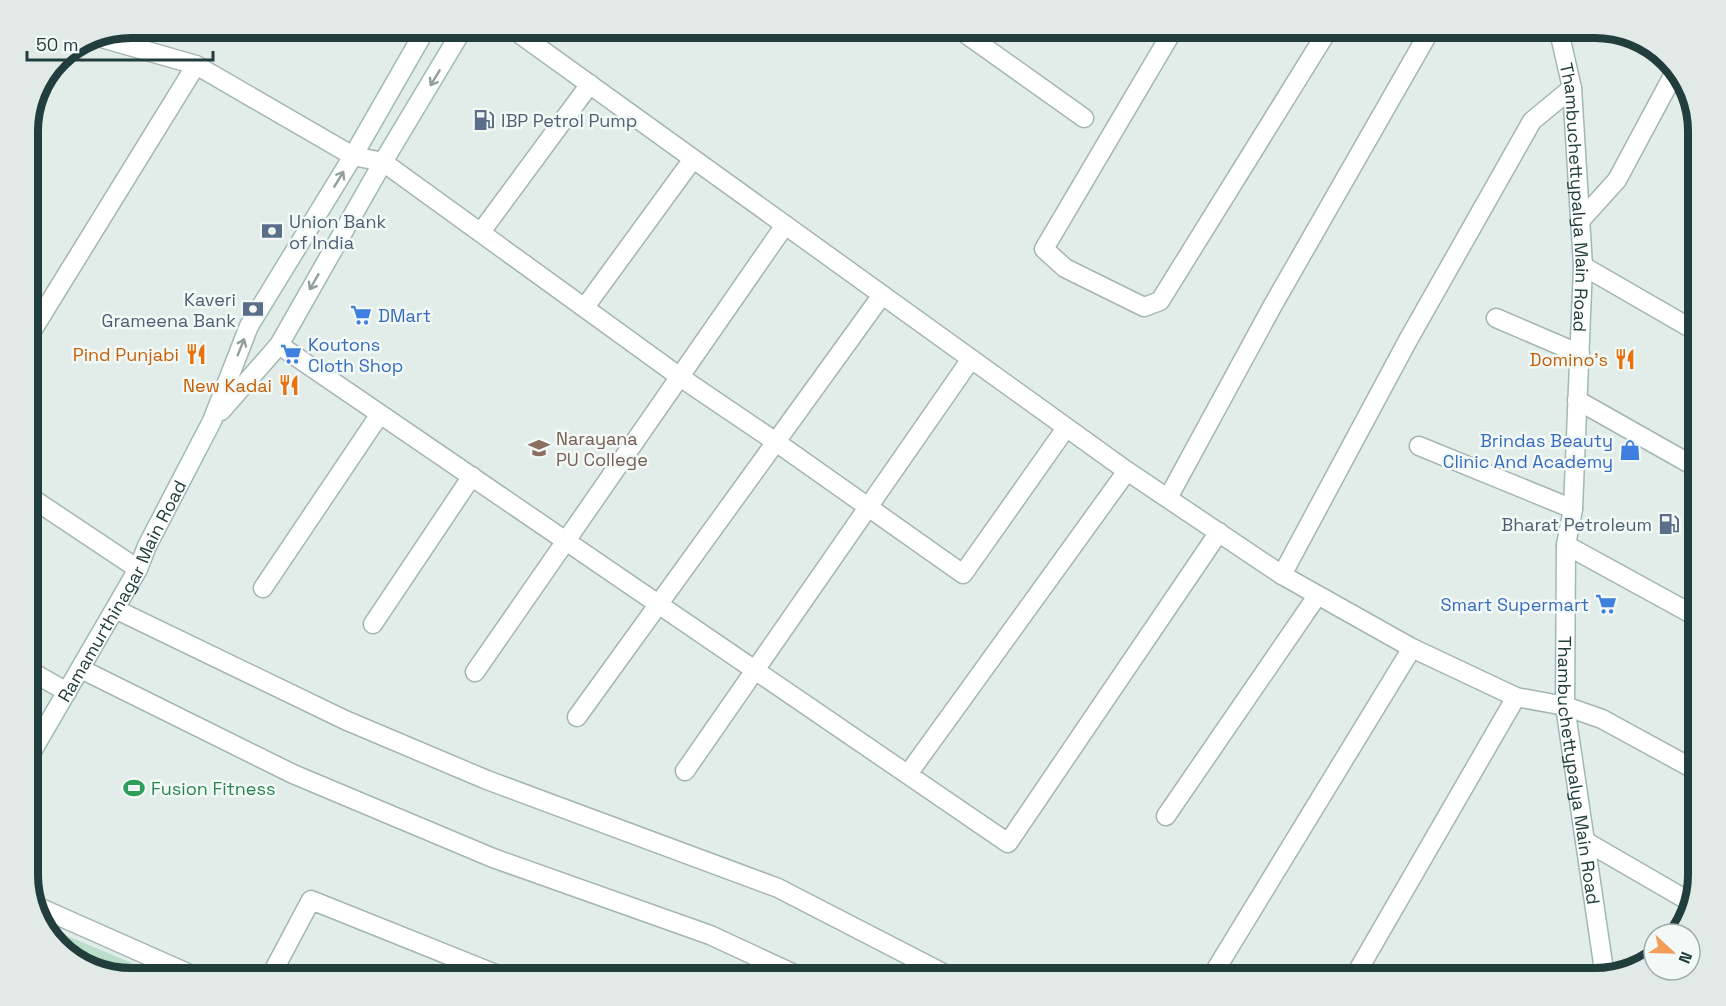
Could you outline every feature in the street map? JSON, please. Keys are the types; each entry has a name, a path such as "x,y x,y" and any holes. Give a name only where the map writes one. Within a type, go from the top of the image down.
{"street":[{"name":"Ramamurthinagar Main Road","path":"38,741 138,569 147,546 212,421 249,326 353,156 421,38"},
{"name":"Ramamurthinagar Main Road","path":"212,421 279,345 383,162 457,38"},
{"path":"525,38 1066,428 1282,575 1412,648 1516,697 1565,706 1602,719 1688,766"},
{"path":"971,38 1084,118"},
{"path":"1169,38 1044,249 1065,268 1144,307 1160,301 1323,38"},
{"path":"1168,498 1278,295 1426,38"},
{"name":"Thambuchettypalya Main Road","path":"1561,38 1572,87 1583,266 1573,509 1566,545 1565,706 1604,968"},
{"path":"109,40 196,65 353,156 383,162 680,377 963,574 1066,428"},
{"path":"38,310 196,65"},
{"path":"1580,221 1617,180 1672,78"},
{"path":"481,232 590,84"},
{"path":"1282,575 1407,342 1532,121 1572,87"},
{"path":"585,307 693,159"},
{"path":"475,672 785,225"},
{"path":"1583,266 1688,327"},
{"path":"577,717 882,295"},
{"path":"1496,318 1580,354"},
{"path":"279,345 1008,843 1219,532"},
{"path":"685,771 971,359"},
{"path":"1577,400 1688,463"},
{"path":"263,588 380,414"},
{"path":"1419,446 1573,509"},
{"path":"908,774 1127,471"},
{"path":"373,624 472,476"},
{"path":"38,502 138,569"},
{"path":"1566,545 1688,612"},
{"path":"1166,816 1317,596"},
{"path":"115,609 367,729 487,780 778,888 933,968"},
{"path":"1217,968 1412,648"},
{"path":"81,669 293,774 494,858 710,935 781,968"},
{"path":"38,675 67,692"},
{"path":"1359,968 1516,697"},
{"path":"1585,841 1685,899"},
{"path":"275,968 311,900 481,968"},
{"path":"44,909 176,968"}],"green space":[{"path":"58,932 144,968 118,968 95,961 74,949"}],"place":[{"name":"IBP Petrol Pump","path":"484,120"},
{"name":"Union Bank of India","path":"272,231"},
{"name":"Kaveri Grameena Bank","path":"253,309"},
{"name":"DMart","path":"361,315"},
{"name":"Pind Punjabi","path":"196,354"},
{"name":"Koutons Cloth Shop","path":"291,354"},
{"name":"Domino's","path":"1625,359"},
{"name":"New Kadai","path":"289,385"},
{"name":"Narayana PU College","path":"539,448"},
{"name":"Brindas Beauty Clinic And Academy","path":"1630,450"},
{"name":"Bharat Petroleum","path":"1669,524"},
{"name":"Smart Supermart","path":"1606,604"},
{"name":"Fusion Fitness","path":"134,788"}]}
